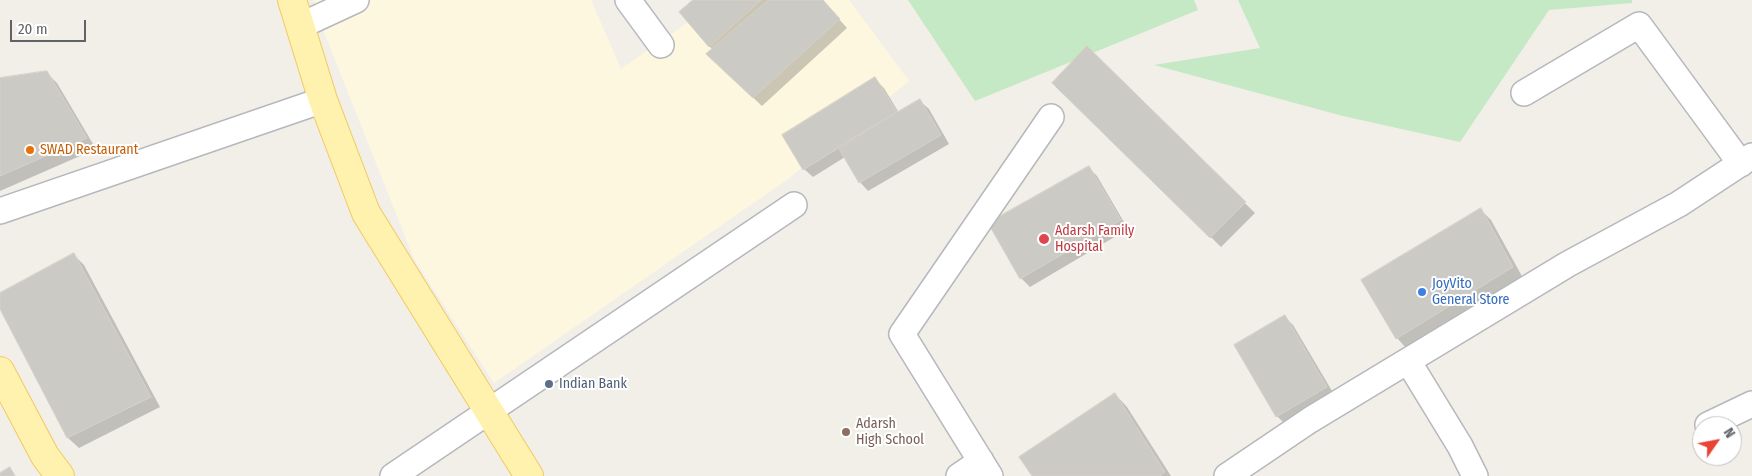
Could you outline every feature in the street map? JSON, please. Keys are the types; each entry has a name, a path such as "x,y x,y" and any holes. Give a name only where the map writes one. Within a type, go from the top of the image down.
{"main road":[{"path":"292,0 324,100 366,213 529,476"},
{"path":"0,371 46,456 60,476"}],"street":[{"path":"300,26 356,0"},
{"path":"628,0 661,45"},
{"path":"1228,476 1310,420 1568,264 1679,204 1746,160 1639,25 1524,92"},
{"path":"0,211 324,100"},
{"path":"958,476 986,469 902,334 1051,117"},
{"path":"393,476 794,204"},
{"path":"1408,361 1460,446 1475,476"},
{"path":"1727,416 1752,404"}],"shaded area":[{"path":"314,0 591,0 621,69 720,0 849,0 909,81 788,179 494,383 414,259 320,22"}],"green space":[{"path":"908,0 1194,0 1198,10 975,101"},
{"path":"1238,0 1632,0 1632,3 1549,10 1460,142 1343,116 1154,65 1260,48"}],"building":[{"path":"693,0 761,0 709,47 679,12"},
{"path":"769,0 823,0 840,19 753,98 706,54"},
{"path":"1087,46 1246,202 1210,238 1052,83"},
{"path":"47,71 87,138 0,176 0,78"},
{"path":"875,77 897,112 803,170 782,135"},
{"path":"920,99 941,135 859,183 838,147"},
{"path":"1089,166 1121,220 1020,279 988,223"},
{"path":"1481,208 1513,267 1396,339 1361,280"},
{"path":"74,253 151,397 67,438 0,309 0,293"},
{"path":"1285,315 1327,387 1276,417 1234,345"},
{"path":"1115,393 1165,472 1160,476 1032,476 1019,457"},
{"path":"10,467 15,476 0,476 0,473"}],"place":[{"name":"SWAD Restaurant","path":"30,150"},
{"name":"Adarsh Family Hospital","path":"1044,239"},
{"name":"JoyVito General Store","path":"1422,292"},
{"name":"Indian Bank","path":"549,384"},
{"name":"Adarsh High School","path":"846,432"}]}
